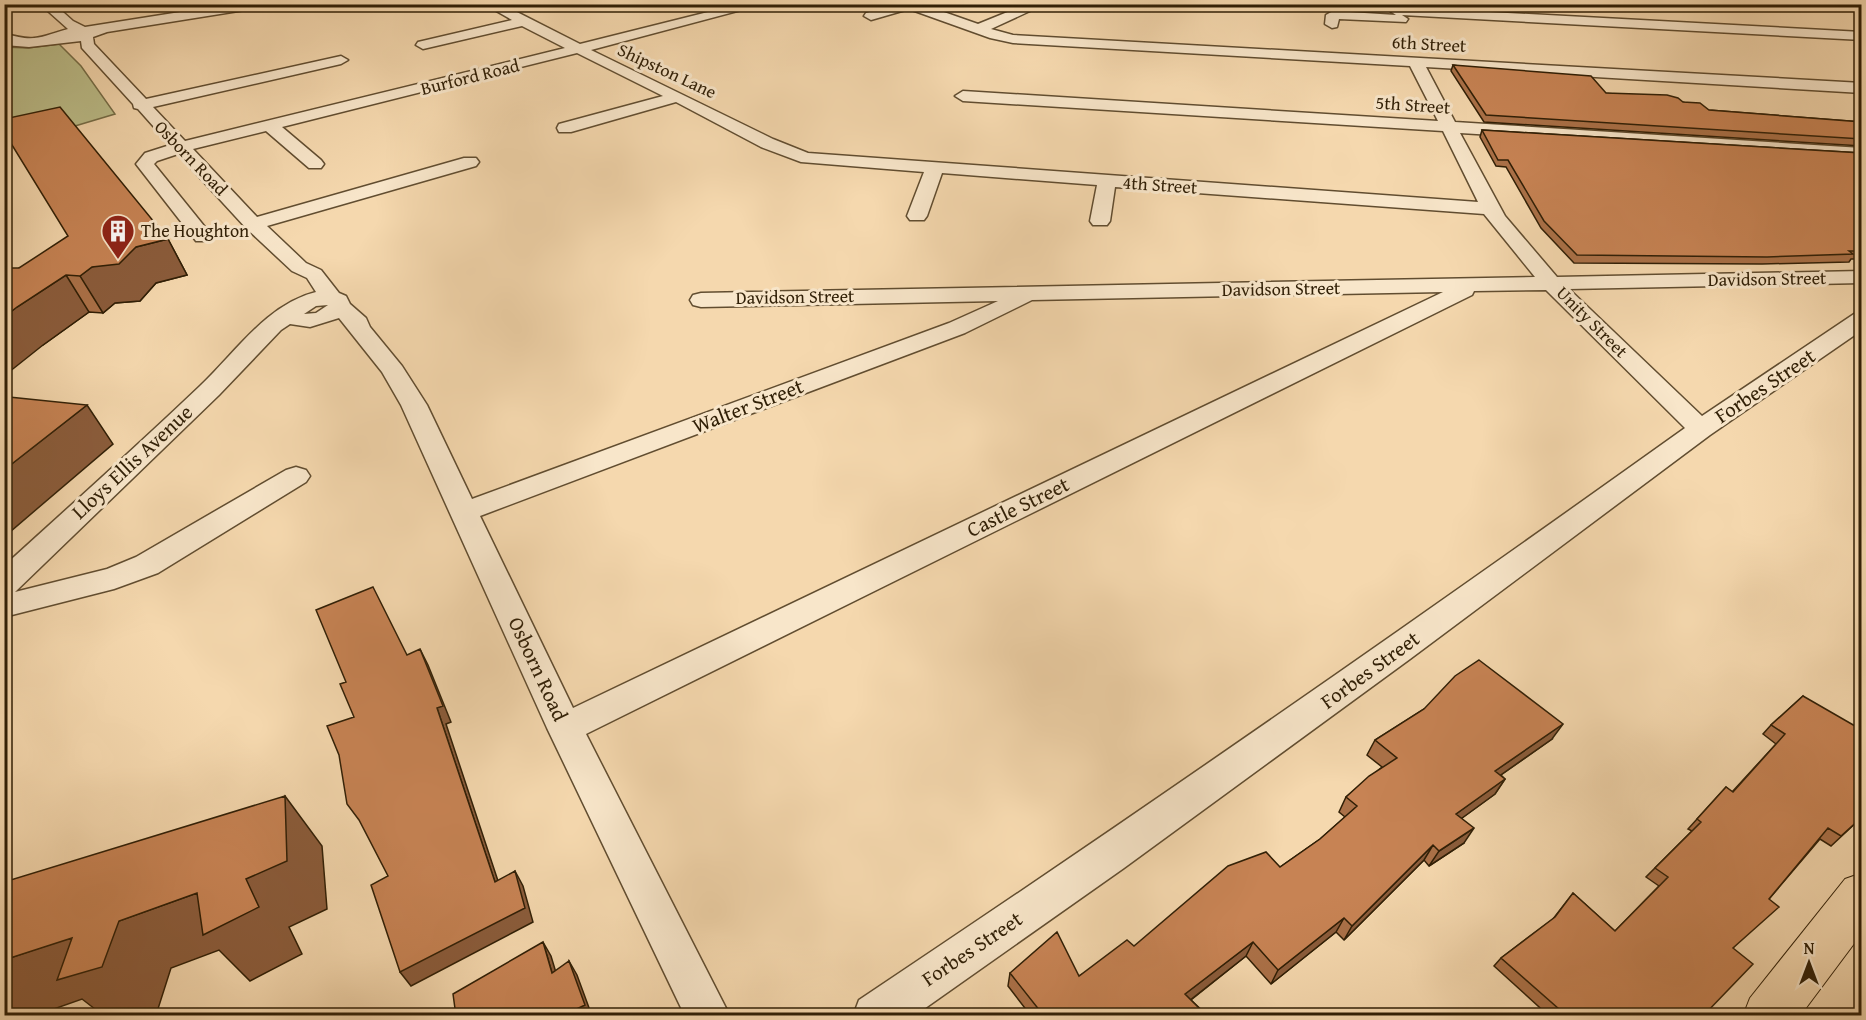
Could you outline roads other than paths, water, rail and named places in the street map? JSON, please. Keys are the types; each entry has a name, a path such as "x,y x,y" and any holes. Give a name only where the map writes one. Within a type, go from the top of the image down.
{"main road":[{"path":"1768,1016 1862,895"}],"street":[{"path":"4,37 7,41 17,44 258,4"},
{"name":"Shipston Lane","path":"490,4 577,50 677,97 783,151 807,158 831,160"},
{"name":"Burford Road","path":"203,237 145,164 151,157 182,147 758,4"},
{"path":"932,12 955,4"},
{"path":"979,29 1040,4"},
{"path":"871,16 908,5"},
{"name":"6th Street","path":"908,5 996,35 1032,40 1862,88"},
{"name":"Osborn Road","path":"51,6 253,224 299,267 314,274 322,313 371,341 393,371 414,405 565,728 708,1016"},
{"path":"1431,13 1441,28"},
{"path":"1332,24 1333,15 1369,21 1431,13 1862,36"},
{"path":"423,45 522,22"},
{"path":"141,105 341,60"},
{"name":"Unity Street","path":"1416,63 1489,209 1553,285 1701,429"},
{"name":"5th Street","path":"963,96 1862,153"},
{"path":"323,97 341,108"},
{"path":"565,128 677,97"},
{"path":"270,126 315,164"},
{"name":"4th Street","path":"831,160 1489,209"},
{"path":"253,224 470,162"},
{"path":"917,216 935,168"},
{"path":"1100,221 1107,181"},
{"path":"299,267 301,290 322,313"},
{"name":"Davidson Street","path":"701,300 1553,285 1862,277"},
{"name":"Castle Street","path":"565,728 1471,286"},
{"name":"Walter Street","path":"464,512 946,332 1029,294"},
{"name":"Lloys Ellis Avenue","path":"4,584 260,340 322,313"},
{"name":"Forbes Street","path":"875,1016 1110,855 1408,644 1701,429 1862,319"},
{"path":"4,606 114,578 147,565 296,476"}],"place":[{"name":"The Houghton","path":"118,260"}]}
